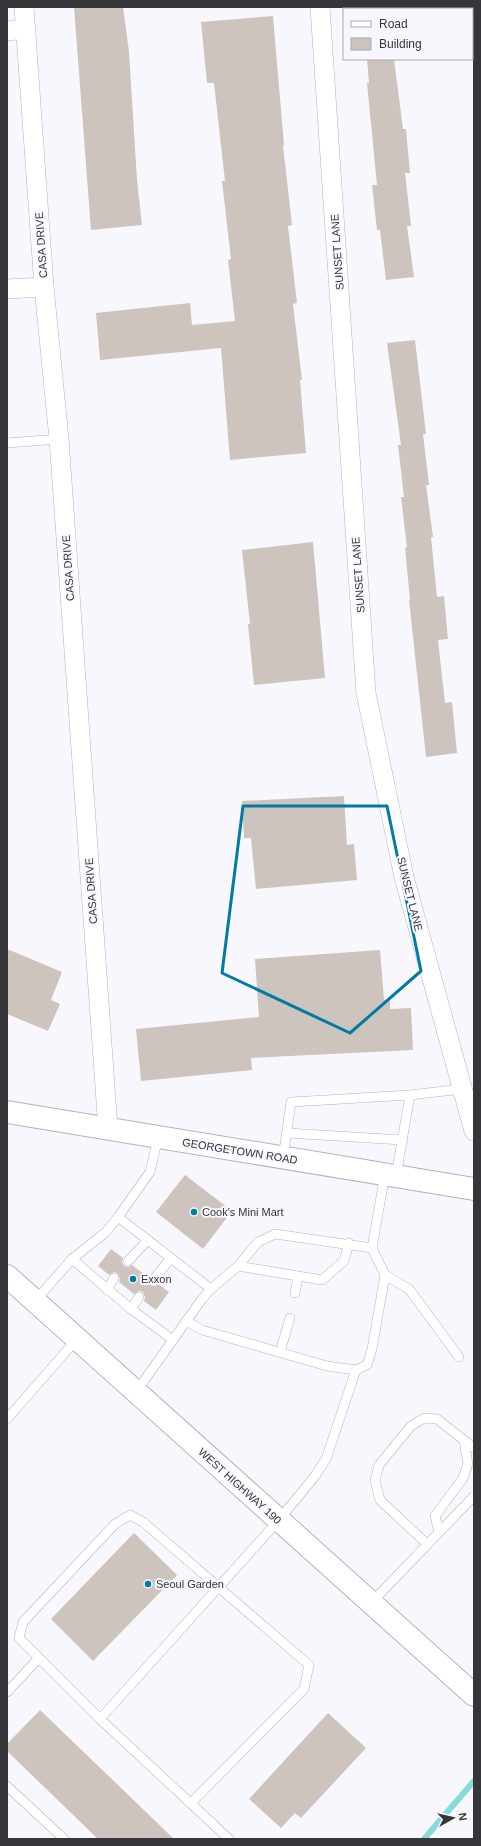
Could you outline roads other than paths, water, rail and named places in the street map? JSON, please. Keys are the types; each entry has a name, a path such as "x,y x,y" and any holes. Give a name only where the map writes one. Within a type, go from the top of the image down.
{"main road":[{"name":"GEORGETOWN ROAD","path":"7,1112 474,1189"},
{"name":"WEST HIGHWAY 190","path":"7,1276 36,1300 77,1339 474,1695"}],"street":[{"name":"CASA DRIVE","path":"24,7 44,287 59,439 108,1129"},
{"name":"SUNSET LANE","path":"320,7 366,693 404,877 474,1131"},
{"path":"7,30 26,29"},
{"path":"7,289 44,287"}],"lane":[{"path":"7,443 59,439"},
{"path":"283,1158 291,1102 410,1095 462,1089"},
{"path":"410,1095 403,1140 391,1175 372,1248 385,1274 409,1289 459,1357"},
{"path":"287,1133 403,1140"},
{"path":"36,1300 72,1260 106,1232 118,1217 150,1172 158,1137"},
{"path":"118,1217 211,1289"},
{"path":"136,1392 186,1321 211,1289 238,1266 258,1242 275,1234 348,1243 372,1248"},
{"path":"128,1262 148,1240"},
{"path":"238,1266 322,1280 344,1261 348,1243"},
{"path":"153,1280 171,1258"},
{"path":"72,1260 107,1290 173,1340"},
{"path":"186,1321 202,1330 327,1366 356,1370 367,1364 372,1349 385,1274"},
{"path":"295,1293 298,1276"},
{"path":"107,1290 114,1278"},
{"path":"131,1309 139,1298"},
{"path":"280,1352 290,1318"},
{"path":"7,1419 77,1339"},
{"path":"100,1719 279,1520 315,1476 326,1459 356,1370"},
{"path":"427,1544 380,1500 375,1481 379,1465 411,1426 424,1418 437,1419 474,1448"},
{"path":"439,1532 435,1516 463,1478 468,1464 464,1440"},
{"path":"371,1602 474,1496"},
{"path":"191,1803 304,1689 309,1665 144,1522 130,1515 115,1524 23,1622 19,1638 100,1719 191,1803 230,1839"},
{"path":"7,1692 40,1658"},
{"path":"7,1786 64,1839"}],"waterway":[{"path":"424,1839 474,1781"}],"place":[{"name":"Cook's Mini Mart","path":"194,1212"},
{"name":"Exxon","path":"133,1279"},
{"name":"Seoul Garden","path":"148,1584"}]}
